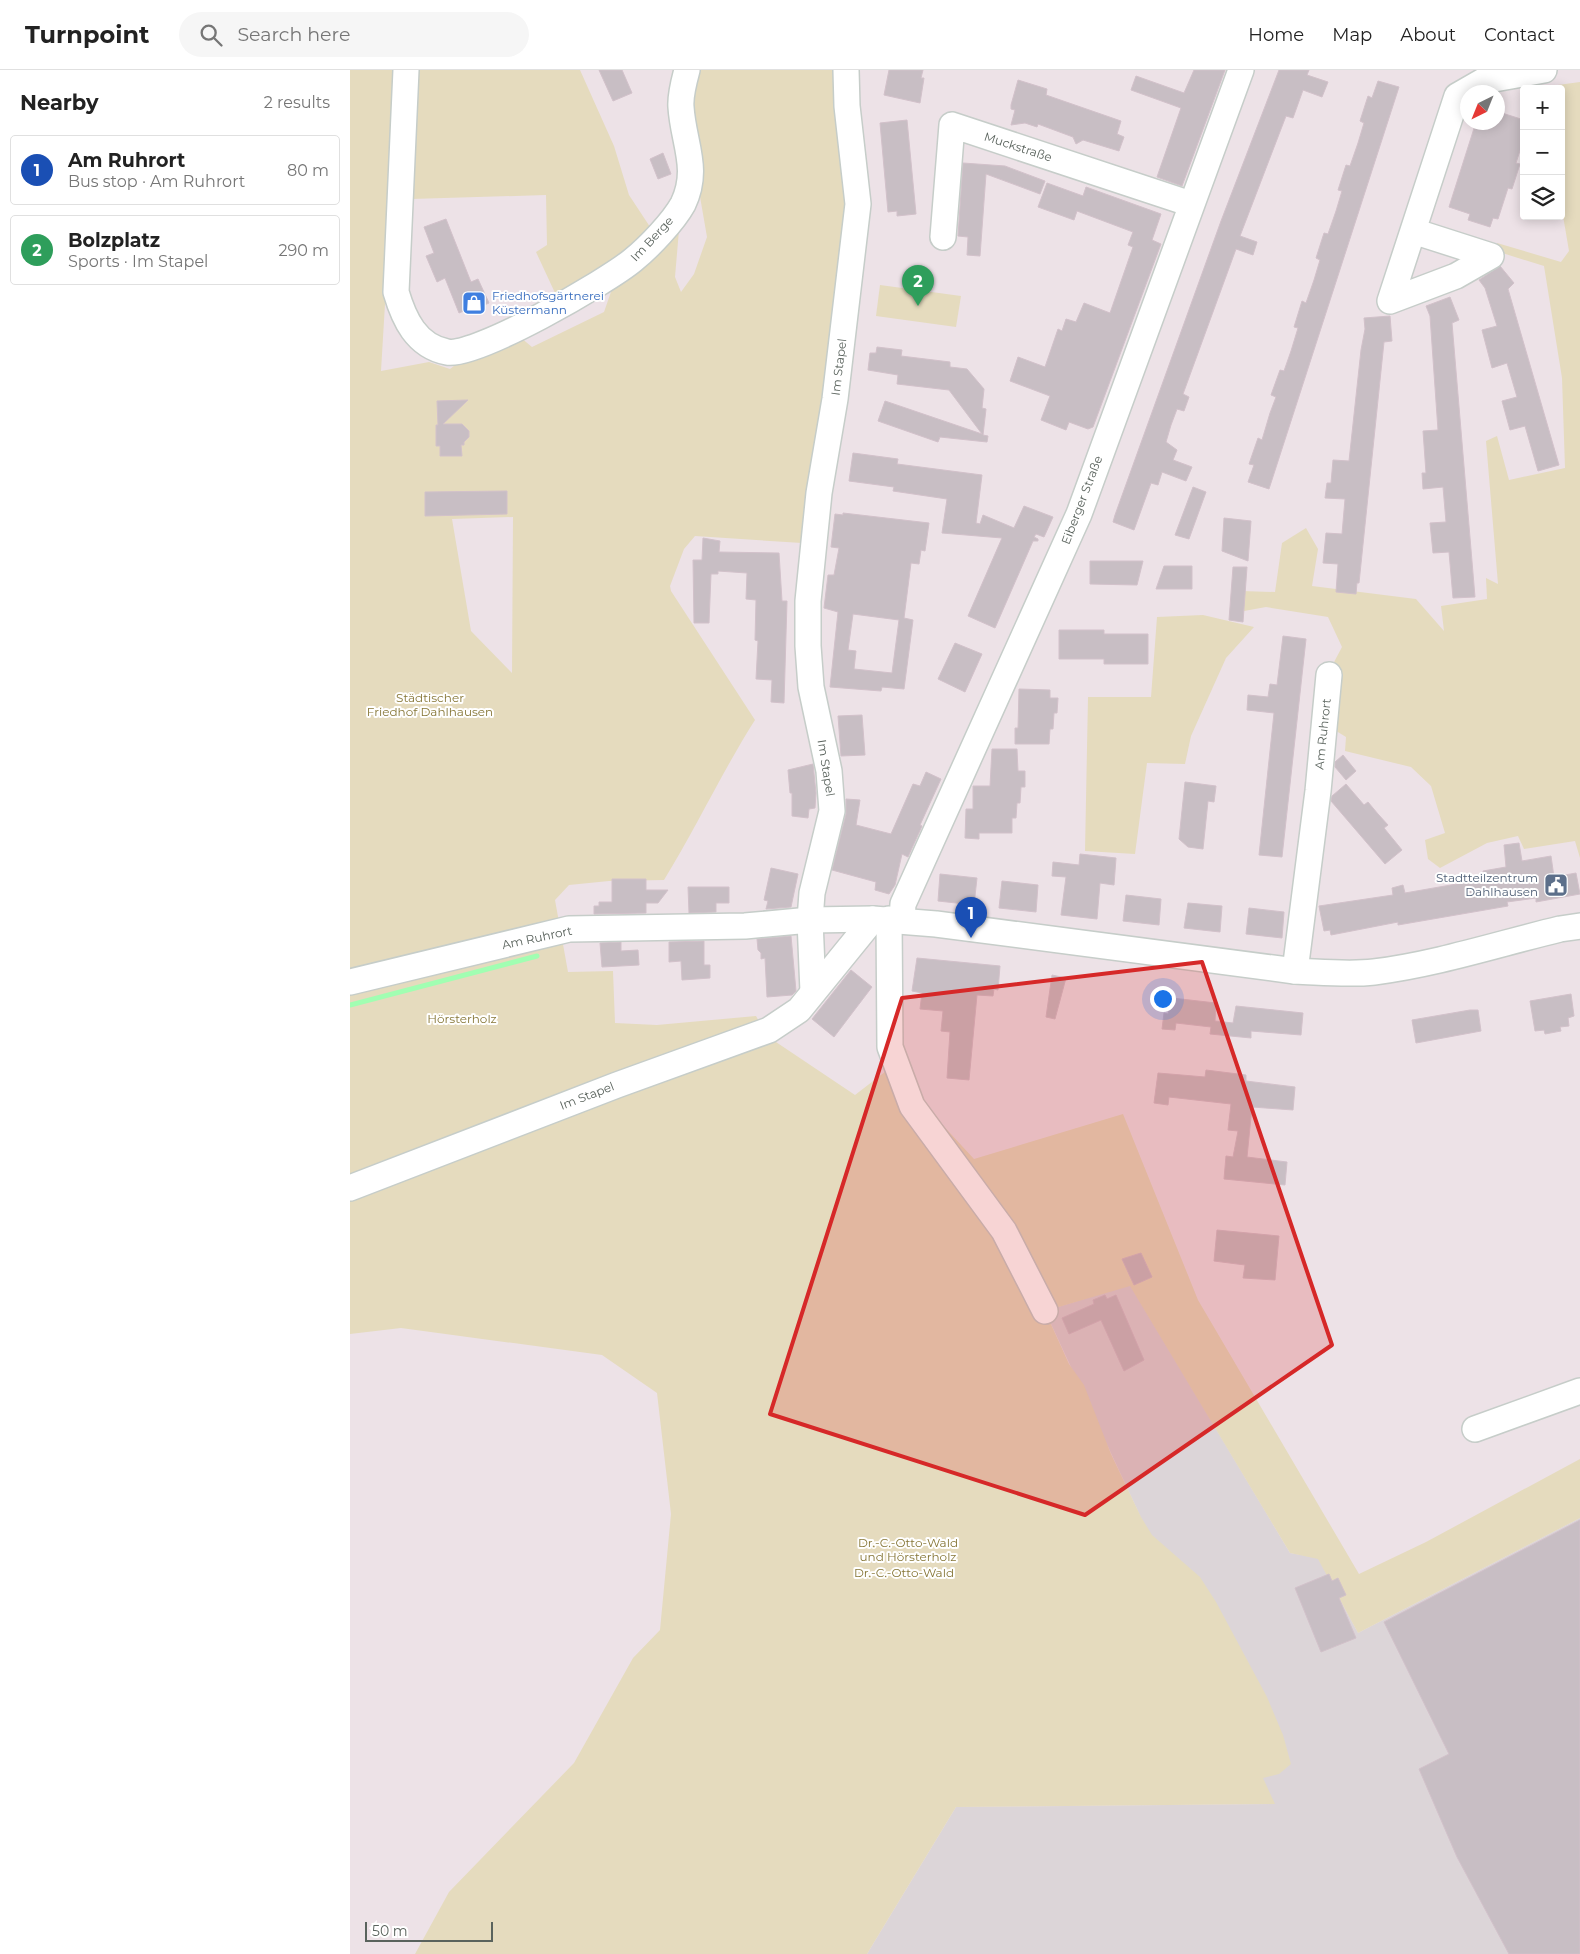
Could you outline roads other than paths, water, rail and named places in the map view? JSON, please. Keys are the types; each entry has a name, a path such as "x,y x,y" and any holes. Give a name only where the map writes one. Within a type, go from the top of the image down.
{"street":[{"name":"Im Berge","path":"406,70 396,292 406,321 415,335 430,345 448,353 477,347 539,318 631,262 650,244 681,206 690,187 691,166 680,106 687,70"},
{"name":"Im Stapel","path":"350,1188 617,1084 755,1035 790,1017 813,992 810,920 812,893 832,811 829,771 811,687 808,646 808,601 819,493 835,399 858,204 847,106 846,70"},
{"name":"Eiberger Straße","path":"813,992 904,904 1079,514 1241,70"},
{"path":"1413,231 1491,256 1485,267 1439,292 1383,309 1413,231 1457,96 1483,81 1544,70"},
{"name":"Muckstraße","path":"943,237 952,125 1192,204"},
{"name":"Am Ruhrort","path":"1294,971 1318,791 1329,675"},
{"name":"Am Ruhrort","path":"350,982 568,929 745,926 810,920 888,920 1294,971 1344,973 1374,972 1423,963 1580,926"},
{"path":"888,920 890,1047 912,1106 1004,1231 1045,1311"},
{"path":"1475,1429 1580,1391"}],"waterway":[{"path":"350,1005 537,956"}],"place":[{"name":"Friedhofsgärtnerei Küstermann","path":"474,303"},
{"name":"Bolzplatz","path":"918,306"},
{"name":"Stadtteilzentrum Dahlhausen","path":"1556,885"},
{"name":"Am Ruhrort","path":"971,938"}],"park label":[{"name":"Städtischer Friedhof Dahlhausen","path":"430,705"},
{"name":"Hörsterholz","path":"462,1019"},
{"name":"Dr.-C.-Otto-Wald und Hörsterholz","path":"908,1550"},
{"name":"Dr.-C.-Otto-Wald","path":"904,1573"}]}
